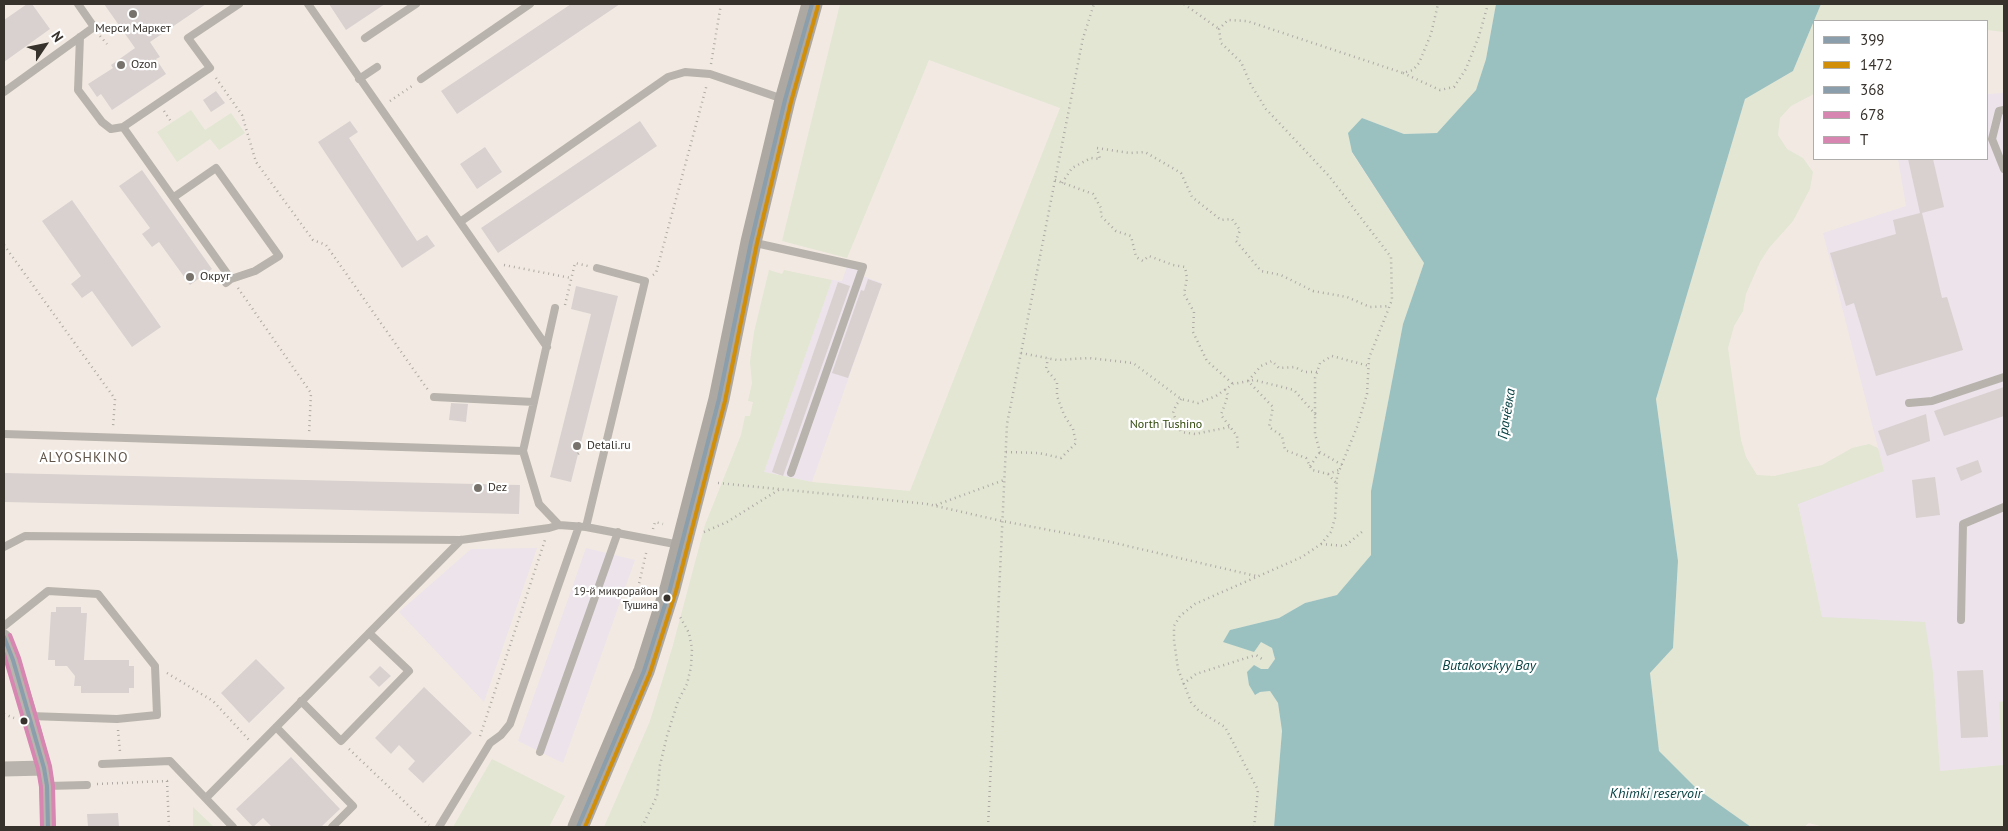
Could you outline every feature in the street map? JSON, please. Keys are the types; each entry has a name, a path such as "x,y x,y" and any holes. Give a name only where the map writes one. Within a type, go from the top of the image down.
{"main road":[{"path":"578,827 644,671 682,546 719,399 751,242 785,100 812,4"}],"street":[{"path":"4,637 13,660 25,718 44,768 47,786 48,827"},
{"path":"4,769 44,768"}],"lane":[{"path":"4,92 94,27 78,4"},
{"path":"80,37 78,90 102,122 111,130 123,127 210,68 188,38 240,4"},
{"path":"308,4 547,347"},
{"path":"365,38 416,4"},
{"path":"421,79 530,4"},
{"path":"359,79 376,67"},
{"path":"460,222 668,77 686,72 710,74 785,100"},
{"path":"2004,110 1999,111 1992,139 2004,169"},
{"path":"123,127 174,197 229,281 255,271 279,256 216,168 174,197"},
{"path":"751,242 863,267 791,473"},
{"path":"433,827 490,743 501,735 510,724 583,526 645,281 597,268"},
{"path":"555,308 523,451 539,504 559,525"},
{"path":"1908,403 1932,400 2004,376"},
{"path":"434,397 534,402"},
{"path":"4,434 523,451"},
{"path":"1961,620 1963,524 2004,507"},
{"path":"4,547 25,536 462,540 559,525 583,526 682,546"},
{"path":"540,752 618,532"},
{"path":"206,798 462,540"},
{"path":"4,626 48,591 98,594 155,666 157,715 117,719 25,718"},
{"path":"301,701 341,741 409,671 368,633"},
{"path":"276,727 353,806 332,827"},
{"path":"102,764 170,761 233,827"},
{"path":"47,786 87,785"}],"path":[{"path":"645,281 656,273 710,74 721,4"},
{"path":"988,827 1007,424 1083,38 1094,4"},
{"path":"1184,4 1219,29 1221,43 1241,62 1251,85 1266,109 1329,176 1391,257 1392,300 1370,358 1367,394 1357,427 1337,476 1335,518 1331,532 1321,544 1302,557 1195,604 1180,616 1174,626 1178,669 1191,702 1199,711 1225,727 1258,790 1254,827"},
{"path":"1403,73 1413,70 1419,63 1431,34 1438,4"},
{"path":"1219,29 1228,20 1247,21 1403,73 1440,90 1454,87 1466,69 1479,36 1488,4"},
{"path":"210,68 242,115 256,162 313,240 326,245 434,397"},
{"path":"380,108 421,79"},
{"path":"1062,183 1072,168 1091,158 1100,159 1097,148 1130,153 1145,152 1181,173 1192,197 1221,220 1232,219 1240,230 1236,241 1261,271 1281,275 1313,291 1347,297 1370,307 1390,306"},
{"path":"1055,180 1093,194 1101,208 1101,216 1116,231 1132,236 1136,257 1143,260 1149,256 1173,265 1186,267 1187,278 1184,294 1194,312 1193,332 1207,361 1233,384"},
{"path":"4,245 115,399 113,437"},
{"path":"487,262 571,278"},
{"path":"555,308 564,310 575,263 597,268"},
{"path":"229,281 311,392 308,444"},
{"path":"1021,353 1057,360 1089,358 1133,363 1181,399 1198,403 1216,396 1233,384 1254,380 1294,390 1316,414"},
{"path":"1342,465 1320,452 1315,434 1315,378 1320,363 1332,356 1369,366"},
{"path":"1006,452 1039,453 1061,458 1076,443 1073,429 1064,415 1057,396 1057,382 1046,369 1048,358"},
{"path":"1248,381 1261,366 1272,361 1279,368 1295,367 1304,372 1317,372"},
{"path":"1248,381 1273,407 1269,427 1282,436 1286,450 1306,458 1312,470 1328,474 1337,484"},
{"path":"1226,389 1228,395 1221,415 1237,436 1238,450"},
{"path":"1181,399 1176,404 1174,412 1181,432 1195,434 1230,426"},
{"path":"1310,466 1320,452"},
{"path":"1328,474 1340,469"},
{"path":"934,505 1004,480"},
{"path":"718,483 934,505 1002,521 1102,540 1257,577"},
{"path":"701,533 727,522 781,488"},
{"path":"479,738 548,528"},
{"path":"1321,544 1345,546 1363,531"},
{"path":"642,827 657,796 658,780 667,736 678,701 687,684 691,667 692,649 689,633 679,615"},
{"path":"1183,684 1196,674 1246,658 1256,655 1262,659"},
{"path":"155,666 213,701 256,747"},
{"path":"4,714 25,718"},
{"path":"117,719 121,763"},
{"path":"341,741 433,827"},
{"path":"87,785 167,781 169,827"},
{"path":"433,827 435,818"}],"shaded area":[{"path":"2004,93 2004,701 1999,702 2004,765 1940,771 1933,673 1822,617 1798,503 1884,471 1823,233 1906,206 1898,160 1988,160 1988,94"},
{"path":"849,261 864,268 863,276 882,283 812,482 764,472 832,280 842,281"},
{"path":"537,548 484,702 399,612 471,549"},
{"path":"586,548 635,560 563,763 518,741"}],"green space":[{"name":"North Tushino","path":"840,4 1496,4 1486,59 1476,90 1437,133 1404,134 1362,118 1352,153 1424,263 1403,324 1371,491 1371,555 1337,595 1305,603 1279,618 1230,630 1261,641 1272,648 1275,659 1268,669 1261,669 1256,695 1259,692 1270,691 1278,703 1282,731 1274,827 604,827 650,721 673,645 705,525 741,435 745,416 750,416 753,402 748,401 752,383 750,362 754,332 769,270 782,274 784,270 832,280 764,472 812,482 910,491 1060,108 929,60 847,258 782,241"},
{"path":"1821,4 2004,4 2004,32 1988,30 1988,20 1814,20"},
{"path":"1813,23 1813,95 1791,106 1780,118 1778,135 1787,149 1803,158 1813,172 1810,189 1793,221 1769,248 1760,262 1746,294 1743,311 1734,326 1728,348 1741,440 1746,457 1757,475 1774,476 1822,465 1852,448 1869,444 1878,448 1884,471 1798,504 1822,617 1925,622 1933,673 1940,771 2003,765 1999,702 2004,701 2004,827 1824,827 1809,823 1804,827 1751,827 1696,788 1659,752 1650,673 1673,648 1678,561 1656,399 1745,99 1793,71"},
{"path":"191,110 205,130 231,113 245,133 219,150 210,139 177,162 157,132"},
{"path":"492,759 565,796 549,827 453,827"},
{"path":"193,807 214,827 193,827"}],"water":[{"name":"Butakovskyy Bay","path":"1496,4 1821,4 1793,71 1745,99 1656,399 1678,561 1673,648 1650,673 1659,751 1696,788 1751,827 1274,827 1282,731 1278,703 1270,691 1260,692 1255,695 1249,685 1247,672 1254,665 1261,669 1268,669 1275,659 1272,648 1261,642 1254,652 1223,642 1230,630 1279,618 1305,603 1337,595 1371,555 1371,491 1403,324 1424,263 1352,152 1348,133 1362,118 1404,134 1437,133 1476,90 1486,59"}],"building":[{"path":"27,4 32,4 50,29 4,62 4,20"},
{"path":"104,4 206,4 150,42 160,57 156,59 166,74 112,110 101,94 97,97 88,84 113,68 111,65 135,48"},
{"path":"329,4 385,4 346,30"},
{"path":"571,4 620,4 457,114 441,91"},
{"path":"216,91 225,103 211,112 203,100"},
{"path":"350,121 358,132 349,138 417,241 427,235 435,246 402,268 318,142"},
{"path":"640,121 657,146 498,253 481,228"},
{"path":"485,147 502,172 477,189 460,164"},
{"path":"1908,160 1933,160 1944,207 1922,213 1942,298 1947,297 1963,350 1876,376 1854,303 1846,306 1830,253 1896,234 1893,220 1920,213"},
{"path":"142,170 212,269 190,285 159,242 152,247 142,234 150,228 119,186"},
{"path":"72,200 161,327 132,347 92,291 82,298 71,284 81,276 42,221"},
{"path":"868,279 882,284 848,378 832,373 861,290 864,291"},
{"path":"838,282 850,286 783,476 772,472"},
{"path":"576,286 618,296 571,482 550,477 591,314 571,309"},
{"path":"2004,387 2004,416 1944,436 1934,411"},
{"path":"451,403 468,404 466,422 449,420"},
{"path":"1926,414 1930,441 1887,456 1878,431"},
{"path":"1978,460 1982,472 1961,481 1956,468"},
{"path":"4,473 520,485 519,514 4,502"},
{"path":"1935,477 1940,515 1916,518 1912,480"},
{"path":"56,607 81,607 81,613 87,613 84,660 129,660 129,666 134,666 134,688 129,688 129,693 81,693 81,686 74,686 75,676 67,666 55,666 55,660 48,660 51,612 56,612"},
{"path":"256,659 285,688 249,723 221,693"},
{"path":"380,666 391,676 379,687 369,677"},
{"path":"1983,670 1988,737 1961,738 1957,671"},
{"path":"424,687 472,733 423,783 408,769 415,761 399,745 391,754 375,738"},
{"path":"291,757 340,809 321,827 272,827 263,818 253,827 236,809"},
{"path":"118,813 119,827 88,827 87,814"}],"transit line":[{"name":"399","path":"578,827 644,671 670,589 719,399 751,242 785,100 812,4"},
{"name":"1472","path":"585,827 650,673 676,591 725,401 757,243 791,102 818,6"},
{"name":"Т","path":"10,635 19,658 50,766 53,786 54,827"},
{"name":"368","path":"4,637 13,660 44,768 47,786 48,827"},
{"name":"678","path":"4,654 38,769 41,787 42,827"}],"place":[{"name":"Мерси Маркет","path":"133,14"},
{"name":"Ozon","path":"121,65"},
{"name":"Округ","path":"190,277"},
{"name":"Detali.ru","path":"577,446"},
{"name":"Dez","path":"478,488"},
{"name":"19-й микрорайон Тушина","path":"667,598"}],"district":[{"name":"ALYOSHKINO","path":"84,458"}],"water label":[{"name":"Грачёвка","path":"1507,414"},
{"name":"Khimki reservoir","path":"1656,794"}]}
